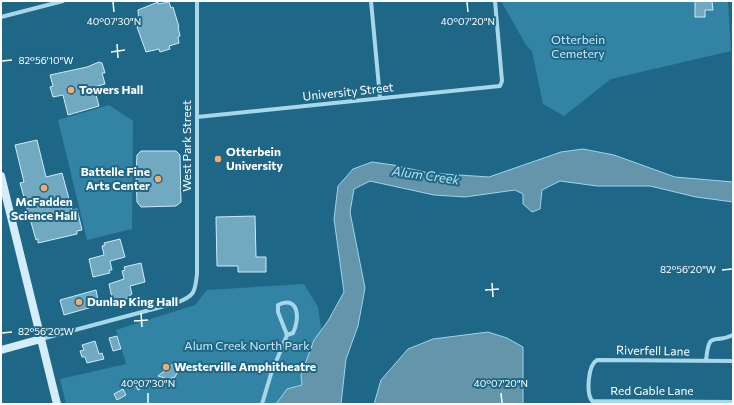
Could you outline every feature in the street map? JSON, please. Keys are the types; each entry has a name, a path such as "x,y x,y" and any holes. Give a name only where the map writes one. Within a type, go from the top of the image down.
{"main road":[{"path":"2,181 57,404"},
{"path":"1,350 41,339"}],"street":[{"path":"1,17 60,1"},
{"name":"West Park Street","path":"41,339 176,303 191,297 195,292 197,274 197,1"},
{"path":"371,1 380,98"},
{"name":"University Street","path":"197,117 500,86 502,81 495,1"},
{"path":"262,404 271,374 287,334 278,312 278,305 282,303 290,304 296,308 298,314 297,326 293,333 287,334"},
{"path":"706,361 708,344 713,340 733,335"},
{"name":"Riverfell Lane","path":"590,381 590,368 598,360 733,361"},
{"name":"Red Gable Lane","path":"590,381 589,396 592,401 733,402"}],"green space":[{"name":"Otterbein Cemetery","path":"501,1 728,1 731,51 611,79 564,116 543,104 532,51 526,45"},
{"path":"109,105 133,121 132,229 87,240 58,120"},
{"name":"Alum Creek North Park","path":"304,284 318,307 327,368 276,404 66,404 60,379 126,364 116,330 195,305 207,290"}],"water":[{"name":"Alum Creek","path":"583,149 614,155 675,177 733,182 733,202 696,197 650,186 597,186 560,181 542,190 540,209 532,212 523,204 523,194 515,190 465,197 434,195 370,181 354,189 350,212 365,288 358,326 346,359 341,404 276,404 287,389 302,385 301,375 314,340 328,321 344,292 334,219 338,186 353,169 372,162 429,173 489,177 561,152"},
{"path":"488,332 507,338 523,347 523,404 374,404 381,380 408,349 433,339"}],"building":[{"path":"695,1 712,1 713,10 705,10 705,17 695,17"},
{"path":"158,2 158,4 169,2 171,8 173,7 179,27 179,43 169,46 170,49 160,52 159,49 146,52 137,27 139,26 138,10"},
{"name":"Towers Hall","path":"99,62 102,63 105,73 102,73 105,84 94,87 99,106 68,115 63,95 53,97 50,87 53,86 50,75 87,67"},
{"name":"McFadden Science Hall","path":"37,140 46,177 62,173 72,210 77,209 82,230 77,231 77,234 38,243 20,183 24,182 15,145"},
{"name":"Battelle Fine Arts Center","path":"141,151 176,151 180,155 181,202 176,206 141,207 137,202 137,155"},
{"path":"255,216 256,257 266,257 266,272 238,272 238,266 217,266 216,217"},
{"path":"120,239 125,257 110,261 112,270 109,270 110,273 93,277 89,259 104,255 102,246 105,245 104,243"},
{"path":"141,263 145,282 130,286 132,294 130,295 130,298 113,302 109,284 124,279 122,271 125,270 124,267"},
{"name":"Dunlap King Hall","path":"96,290 99,305 64,315 60,300"},
{"path":"117,336 121,349 113,351 109,338"},
{"path":"95,341 99,354 102,353 104,359 87,363 85,357 82,357 80,351 84,350 82,345"},
{"path":"177,361 178,371 175,377 168,379 158,376"},
{"path":"142,380 146,386 138,390 135,384"},
{"path":"123,389 126,395 117,400 114,394"}],"place":[{"name":"Towers Hall","path":"71,90"},
{"name":"Otterbein University","path":"218,159"},
{"name":"Battelle Fine Arts Center","path":"158,179"},
{"name":"McFadden Science Hall","path":"44,188"},
{"name":"Dunlap King Hall","path":"79,302"},
{"name":"Westerville Amphitheatre","path":"166,367"}]}
